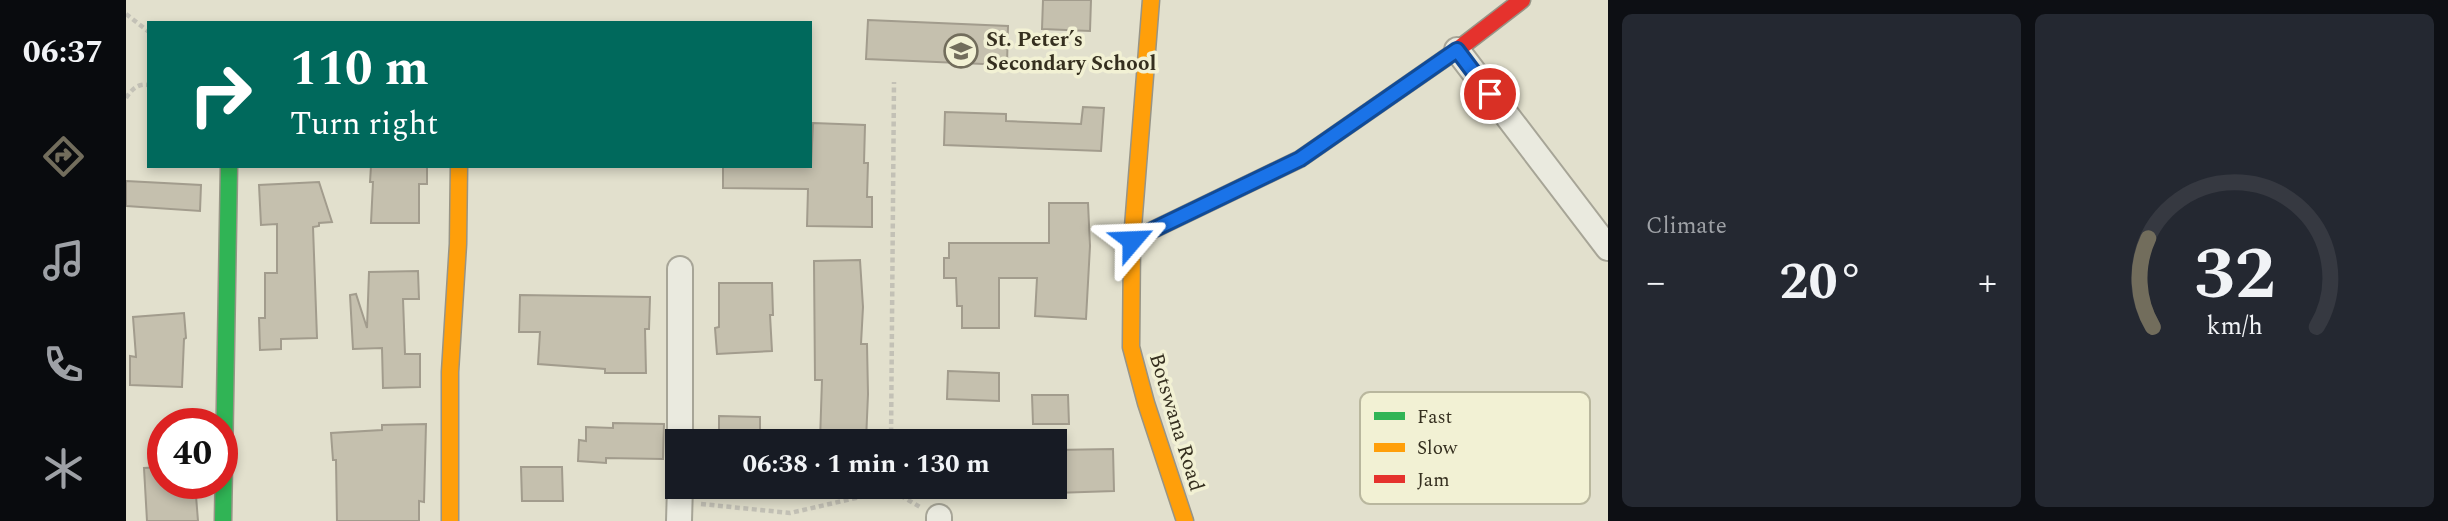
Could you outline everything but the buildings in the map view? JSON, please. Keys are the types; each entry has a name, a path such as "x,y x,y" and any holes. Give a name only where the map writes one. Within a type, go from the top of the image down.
{"street":[{"name":"Botswana Road","path":"1151,0 1132,240 1132,347 1146,404 1185,521"},
{"path":"1132,240 1300,159 1457,50 1522,0"},
{"path":"1457,50 1608,248"},
{"path":"223,521 229,168"},
{"path":"450,521 450,372 458,244 459,168"},
{"path":"680,269 680,429"}],"path":[{"path":"126,14 147,30"},
{"path":"891,429 894,82"},
{"path":"126,98 132,89 147,85"},
{"path":"680,503 790,513 847,499"},
{"path":"908,499 939,519"}],"traffic: fast":[{"path":"223,521 229,168"}],"traffic: slow":[{"path":"1151,0 1132,240 1131,347 1146,403 1185,521"},
{"path":"450,521 450,372 458,244 459,168"}],"traffic: jam":[{"path":"1132,240 1300,159 1457,50 1522,0"}],"place":[{"name":"St. Peter’s Secondary School","path":"961,51"}],"route":[{"path":"1132,240 1300,159 1457,50 1490,94"}]}
